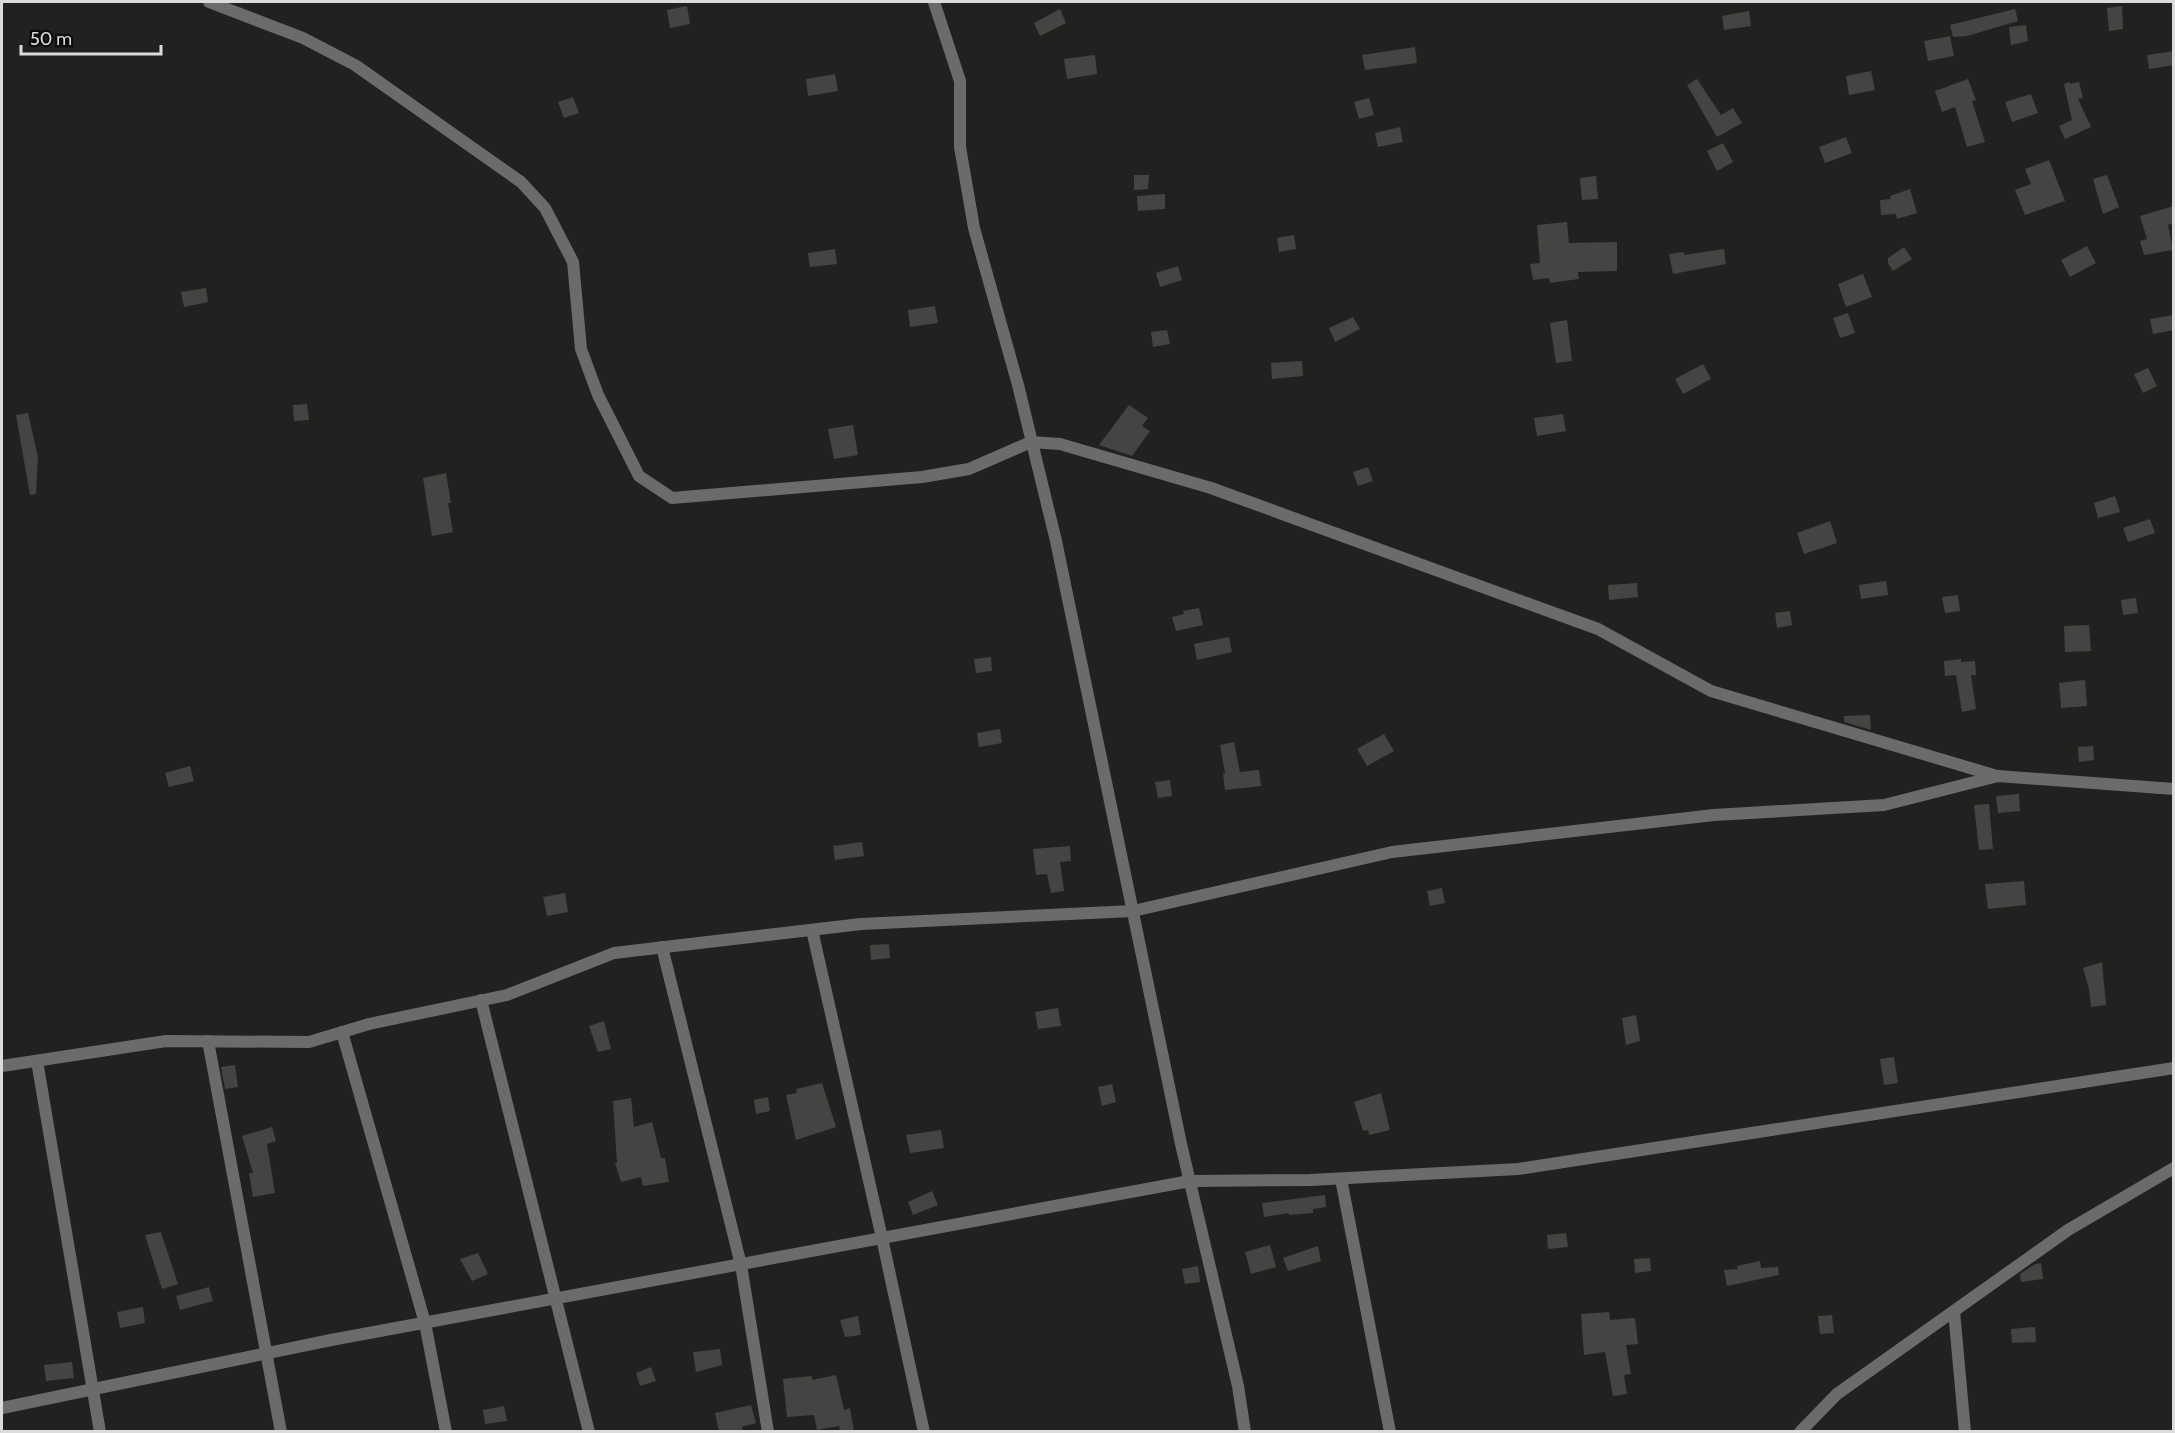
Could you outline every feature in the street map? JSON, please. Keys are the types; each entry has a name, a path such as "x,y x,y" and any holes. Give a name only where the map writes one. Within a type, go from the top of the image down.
{"street":[{"path":"209,2 303,38 355,65 521,182 545,208 573,262 581,349 598,395 639,476 672,498 922,477 969,469 1032,442 1060,444 1211,488 1598,629 1711,691 1998,776 2174,789"},
{"path":"934,2 960,81 960,147 974,228 1032,442 1056,541 1190,1181 1238,1386 1245,1431"},
{"path":"2,1066 166,1041 309,1042 369,1024 507,995 614,953 861,924 1133,911 1392,852 1714,815 1884,805 1998,776"},
{"path":"812,930 924,1431"},
{"path":"662,947 741,1264 768,1431"},
{"path":"481,1000 554,1299 589,1431"},
{"path":"342,1032 425,1323 446,1431"},
{"path":"207,1041 281,1431"},
{"path":"37,1061 100,1431"},
{"path":"2,1408 266,1353 1190,1181 1341,1179 1518,1169 2174,1068"},
{"path":"1800,1431 1837,1394 2068,1230 2174,1168"},
{"path":"1341,1179 1390,1431"},
{"path":"1954,1311 1965,1431"}],"building":[{"path":"687,6 690,24 670,28 667,10"},
{"path":"2122,6 2123,29 2109,31 2107,8"},
{"path":"1060,9 1066,23 1040,36 1034,23"},
{"path":"2015,9 2018,21 1967,36 1953,37 1950,25"},
{"path":"1749,11 1751,26 1724,30 1722,16"},
{"path":"2026,25 2028,41 2011,45 2009,27"},
{"path":"1950,36 1954,56 1928,61 1924,41"},
{"path":"1415,47 1417,63 1365,70 1362,55"},
{"path":"2174,51 2174,65 2149,69 2147,55"},
{"path":"1095,55 1097,74 1067,79 1064,59"},
{"path":"1871,71 1875,90 1849,95 1846,76"},
{"path":"835,74 838,91 808,96 806,79"},
{"path":"1697,79 1721,115 1733,108 1742,123 1717,137 1687,85"},
{"path":"1968,79 1976,100 1972,101 1985,142 1967,147 1955,107 1942,112 1935,91"},
{"path":"2070,82 2070,84 2079,82 2083,98 2078,99 2091,127 2065,139 2059,126 2072,120 2064,84"},
{"path":"2031,94 2038,113 2012,122 2005,102"},
{"path":"573,97 579,113 564,118 558,102"},
{"path":"1369,98 1374,115 1359,119 1354,102"},
{"path":"1400,127 1403,142 1378,147 1375,133"},
{"path":"1846,137 1852,153 1825,163 1819,147"},
{"path":"1723,143 1733,162 1717,171 1707,151"},
{"path":"2049,160 2065,201 2025,215 2015,190 2031,184 2025,169"},
{"path":"1134,175 1149,175 1148,189 1134,190"},
{"path":"2107,175 2119,207 2103,214 2093,179"},
{"path":"1596,176 1598,199 1582,200 1580,178"},
{"path":"1910,189 1917,213 1897,219 1896,214 1881,215 1880,200 1891,199 1890,196"},
{"path":"1165,194 1165,209 1138,211 1137,196"},
{"path":"2174,206 2174,223 2168,225 2173,250 2144,255 2140,241 2147,239 2140,216"},
{"path":"1567,222 1569,243 1617,242 1617,271 1578,272 1579,279 1550,283 1549,278 1533,280 1530,264 1540,263 1537,225"},
{"path":"1294,235 1296,249 1279,252 1277,238"},
{"path":"2087,246 2096,263 2070,277 2061,260"},
{"path":"1904,247 1912,259 1893,271 1888,258"},
{"path":"835,249 837,264 810,267 808,253"},
{"path":"1724,249 1726,264 1673,274 1669,254 1684,252 1684,255"},
{"path":"1178,266 1182,280 1160,287 1156,273"},
{"path":"1863,274 1872,297 1846,307 1838,284"},
{"path":"206,288 208,302 184,307 181,292"},
{"path":"935,306 938,323 910,327 908,310"},
{"path":"1848,313 1855,333 1840,338 1833,318"},
{"path":"2174,315 2174,330 2153,334 2150,319"},
{"path":"1353,317 1360,329 1335,342 1329,328"},
{"path":"1567,320 1572,361 1556,363 1550,323"},
{"path":"1167,330 1170,344 1153,347 1151,332"},
{"path":"1302,361 1303,376 1272,379 1271,363"},
{"path":"1703,364 1711,379 1683,394 1675,379"},
{"path":"2148,368 2157,386 2143,393 2134,374"},
{"path":"307,404 309,420 294,421 293,405"},
{"path":"1129,405 1148,418 1142,426 1150,431 1132,456 1099,445"},
{"path":"28,413 38,457 36,494 30,495 16,415"},
{"path":"1563,414 1566,431 1537,436 1534,418"},
{"path":"853,425 858,455 834,459 828,429"},
{"path":"1368,467 1373,481 1358,486 1353,472"},
{"path":"446,473 453,532 432,536 423,478"},
{"path":"2115,496 2120,512 2098,518 2094,503"},
{"path":"2150,519 2155,533 2128,542 2123,528"},
{"path":"1830,521 1837,543 1804,554 1797,533"},
{"path":"1886,581 1888,595 1861,599 1859,585"},
{"path":"1637,583 1638,597 1609,600 1608,585"},
{"path":"1958,595 1960,611 1945,613 1942,597"},
{"path":"2136,598 2138,613 2123,615 2121,600"},
{"path":"1199,608 1203,625 1176,631 1172,617 1184,614 1183,611"},
{"path":"1790,611 1792,625 1777,628 1775,613"},
{"path":"2089,625 2091,651 2065,652 2064,626"},
{"path":"1229,637 1232,652 1197,660 1194,644"},
{"path":"991,657 992,671 976,673 974,659"},
{"path":"1961,659 1961,662 1975,661 1976,675 1971,675 1976,709 1962,712 1956,675 1945,676 1944,661"},
{"path":"2085,680 2087,706 2061,708 2059,683"},
{"path":"1870,715 1871,730 1844,722 1844,716"},
{"path":"1000,729 1002,743 979,747 977,733"},
{"path":"1384,734 1394,751 1367,766 1357,749"},
{"path":"1234,742 1240,772 1259,770 1261,786 1225,790 1223,773 1225,773 1220,745"},
{"path":"2093,746 2094,760 2079,762 2078,747"},
{"path":"190,766 194,781 169,787 165,773"},
{"path":"1170,780 1172,796 1158,798 1155,782"},
{"path":"2019,794 2020,811 1998,813 1996,796"},
{"path":"1989,804 1993,849 1979,850 1974,805"},
{"path":"862,842 864,856 835,860 833,846"},
{"path":"1070,846 1071,861 1060,862 1064,891 1051,893 1047,874 1036,875 1033,849"},
{"path":"2024,881 2026,905 1988,909 1985,884"},
{"path":"1442,888 1445,903 1430,906 1427,891"},
{"path":"565,893 568,912 547,916 543,897"},
{"path":"889,944 890,958 871,960 870,945"},
{"path":"2102,962 2106,1005 2091,1007 2083,968"},
{"path":"1058,1008 1061,1026 1038,1029 1035,1012"},
{"path":"1636,1015 1640,1041 1626,1045 1622,1018"},
{"path":"604,1021 611,1049 598,1052 589,1026"},
{"path":"1894,1057 1898,1083 1884,1085 1880,1059"},
{"path":"235,1065 238,1087 225,1089 221,1067"},
{"path":"822,1083 836,1127 796,1140 786,1095 797,1093 796,1089"},
{"path":"1112,1084 1116,1102 1102,1106 1098,1087"},
{"path":"1381,1093 1390,1130 1369,1135 1368,1130 1363,1131 1354,1102"},
{"path":"768,1097 770,1111 756,1114 754,1100"},
{"path":"631,1098 634,1127 652,1122 661,1158 665,1158 669,1182 643,1186 641,1177 621,1182 615,1163 617,1163 613,1101"},
{"path":"272,1127 276,1141 267,1144 275,1193 253,1197 249,1173 253,1173 242,1136"},
{"path":"941,1130 944,1148 910,1153 906,1135"},
{"path":"932,1191 938,1205 913,1215 908,1202"},
{"path":"1325,1195 1326,1207 1313,1209 1313,1213 1289,1215 1289,1213 1264,1217 1262,1203"},
{"path":"161,1232 178,1284 162,1289 145,1235"},
{"path":"1566,1233 1568,1247 1548,1249 1547,1235"},
{"path":"1270,1245 1276,1267 1251,1274 1245,1252"},
{"path":"1318,1246 1321,1261 1288,1271 1283,1258"},
{"path":"478,1253 488,1274 472,1281 460,1259"},
{"path":"1650,1258 1651,1271 1635,1273 1634,1259"},
{"path":"1760,1261 1761,1268 1778,1267 1779,1275 1727,1286 1724,1270 1738,1269 1737,1266"},
{"path":"2041,1263 2043,1279 2021,1282 2020,1274 2035,1264"},
{"path":"1198,1266 1200,1282 1185,1284 1182,1269"},
{"path":"209,1287 213,1301 180,1310 176,1296"},
{"path":"143,1307 145,1323 120,1328 117,1312"},
{"path":"1609,1312 1610,1320 1635,1318 1638,1344 1626,1345 1631,1374 1624,1375 1627,1394 1613,1396 1605,1352 1584,1355 1581,1314"},
{"path":"1832,1315 1834,1333 1820,1334 1818,1316"},
{"path":"858,1316 861,1335 845,1337 840,1320"},
{"path":"2035,1327 2036,1342 2012,1343 2011,1329"},
{"path":"720,1349 722,1365 696,1372 693,1352"},
{"path":"72,1362 74,1378 46,1381 44,1365"},
{"path":"651,1367 656,1381 640,1386 636,1373"},
{"path":"836,1375 844,1410 850,1408 854,1431 840,1431 839,1426 817,1430 814,1415 787,1417 783,1379 812,1376 812,1380"},
{"path":"751,1405 756,1423 742,1427 743,1431 719,1431 715,1413"},
{"path":"504,1406 507,1421 485,1424 483,1410"}]}
